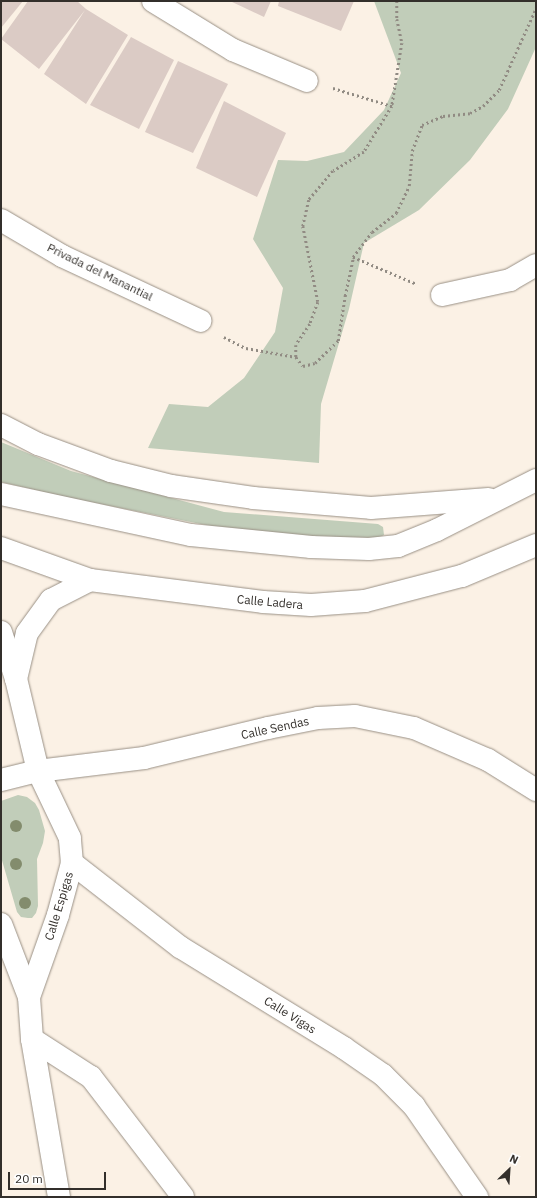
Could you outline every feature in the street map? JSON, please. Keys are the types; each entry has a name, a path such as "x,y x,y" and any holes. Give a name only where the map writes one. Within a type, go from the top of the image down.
{"street":[{"path":"153,1 233,50 307,81"},
{"name":"Privada del Manantial","path":"1,220 62,256 201,321"},
{"path":"442,295 510,280 536,265"},
{"path":"1,425 38,444 112,470 171,486 253,498 371,508 498,498"},
{"path":"1,494 192,535 311,547 369,549 398,546 411,541 437,530 536,480"},
{"name":"Calle Ladera","path":"1,548 90,580 263,602 311,606 365,601 462,576 536,545"},
{"name":"Calle Espigas","path":"59,1197 32,1039 29,997 58,915 72,863 70,838 38,771 16,679 27,633 51,600 90,580"},
{"path":"1,632 16,679"},
{"name":"Calle Sendas","path":"1,780 38,771 144,758 282,725 318,718 355,716 414,728 488,760 536,790"},
{"name":"Calle Vigas","path":"72,863 180,947 344,1048 382,1075 414,1106 477,1197"},
{"path":"1,924 29,997"},
{"path":"32,1039 91,1077 183,1197"}],"path":[{"path":"397,1 397,19 402,43 392,106 364,152 333,171 309,200 303,226 318,302 310,324 296,345 296,357 303,366 315,364 338,341 345,296 354,257 372,232 396,213 409,186 412,151 422,125 443,116 470,113 483,106 500,90 536,8"},
{"path":"307,81 392,106"},
{"path":"354,257 442,295"},
{"path":"201,321 215,332 246,348 296,357"}],"green space":[{"path":"374,1 536,1 536,47 508,109 470,160 419,210 364,243 349,309 321,404 319,463 148,448 169,404 208,407 244,378 275,332 283,288 253,239 278,160 307,161 344,152 384,110 401,73"},
{"path":"1,442 71,471 224,512 378,524 383,527 384,535 378,538 308,537 221,528 65,497 1,482"},
{"path":"18,795 27,797 35,803 39,810 45,831 43,843 37,859 38,906 36,913 32,918 21,917 17,912 1,857 1,801"}],"building":[{"path":"1,1 23,1 1,28"},
{"path":"28,1 77,1 86,9 128,35 86,104 44,74 85,10 39,69 1,39"},
{"path":"230,1 271,1 264,17"},
{"path":"279,1 354,1 341,31 278,6"},
{"path":"131,37 174,60 139,129 90,105"},
{"path":"178,61 228,84 193,153 145,132"},
{"path":"224,101 286,133 257,197 196,168"}]}
